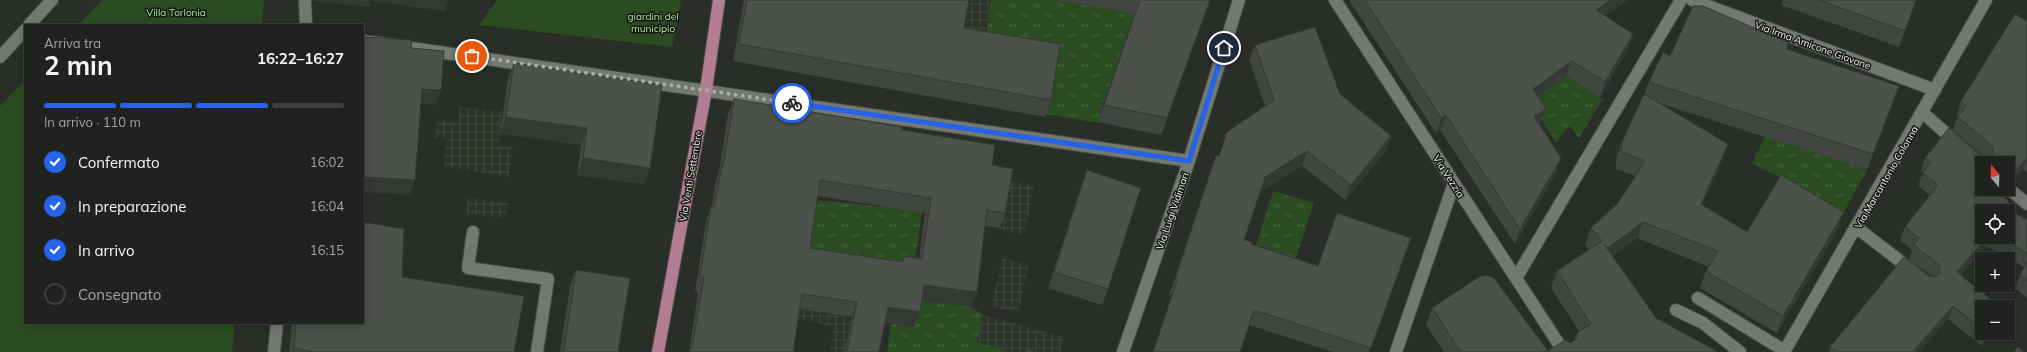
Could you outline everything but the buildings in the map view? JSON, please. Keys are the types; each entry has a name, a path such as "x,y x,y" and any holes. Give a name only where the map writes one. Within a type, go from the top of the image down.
{"main road":[{"name":"Via Venti Settembre","path":"658,352 706,90 719,0"}],"street":[{"path":"30,24 52,0"},
{"path":"305,0 306,24"},
{"name":"Via Luigi Vidimari","path":"1124,352 1189,161 1239,0"},
{"name":"Via Vezzia","path":"1335,0 1564,352"},
{"path":"1516,278 1681,0"},
{"name":"Via Irma Amicone Giovane","path":"1699,1 1935,90"},
{"name":"Via Marcantonio Colonna","path":"1785,351 1923,113 1984,1"},
{"path":"0,57 24,31"},
{"path":"364,41 1189,161"},
{"path":"1923,113 1975,159"},
{"path":"1396,352 1454,183"},
{"path":"2015,194 2027,204"},
{"path":"1857,228 1923,279"},
{"path":"473,232 468,268 548,279 538,352"},
{"path":"1698,298 1785,351"},
{"path":"1676,310 1703,323 1740,352"},
{"path":"274,352 277,324"}],"shaded area":[{"path":"965,0 991,0 984,43 959,38"},
{"path":"460,107 502,112 499,145 513,147 509,177 444,166 446,140 460,141 435,138 437,120 458,122"},
{"path":"1010,181 1034,186 1024,235 999,230"},
{"path":"468,198 508,203 506,218 466,214"},
{"path":"1002,258 1029,265 1018,312 991,306"},
{"path":"797,309 852,318 845,352 829,352 834,327 795,318"},
{"path":"983,315 1064,337 1060,352 1010,352 976,342"}],"green space":[{"name":"Villa Torlonia","path":"102,0 264,0 262,24 79,24"},
{"name":"giardini del municipio","path":"497,0 681,0 672,47 479,25"},
{"path":"991,0 1056,0 1134,14 1097,123 1045,114 984,50"},
{"path":"1566,76 1603,99 1579,138 1569,126 1556,143 1531,101"},
{"path":"24,81 24,324 235,324 232,352 0,352 0,106"},
{"path":"1765,137 1867,170 1844,212 1752,163"},
{"path":"931,150 914,268 804,263 817,200 886,207"},
{"path":"1273,191 1314,203 1292,269 1252,258"},
{"path":"918,300 971,307 983,315 976,342 1010,352 887,352 891,323"}],"way so far":[{"path":"472,56 792,103"}],"route":[{"path":"792,103 1189,161 1224,48"}]}
